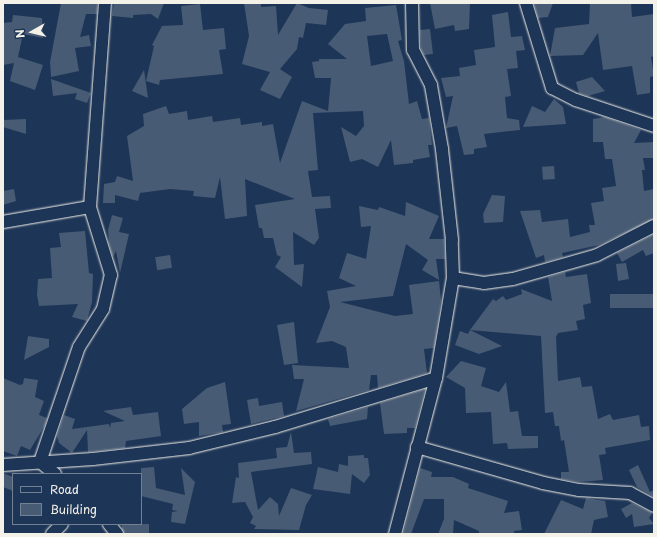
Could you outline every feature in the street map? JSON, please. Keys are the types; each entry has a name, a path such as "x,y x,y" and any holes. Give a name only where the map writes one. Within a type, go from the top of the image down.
{"street":[{"path":"40,462 79,347 103,309 111,275 90,207 105,3"},
{"path":"395,534 436,378 453,278 452,240 442,149 431,85 413,50 412,3"},
{"path":"526,3 552,88 576,100 654,126"},
{"path":"3,222 90,207"},
{"path":"453,278 484,283 513,280 597,255 654,226"},
{"path":"3,465 93,460 189,448 275,427 436,378"},
{"path":"417,447 543,483 579,490 630,493 654,506"},
{"path":"40,462 54,473"},
{"path":"52,534 61,525"},
{"path":"110,525 118,534"}],"building":[{"path":"61,3 97,4 97,14 86,14 80,37 89,35 91,46 75,48 79,71 51,77 50,62"},
{"path":"114,3 164,3 158,19 151,14 133,15 133,18 112,16"},
{"path":"244,3 261,3 261,7 276,6 278,35 297,3 309,8 328,10 326,25 306,23 303,38 299,37 297,49 280,69 292,77 280,99 260,90 270,72 242,64 249,36"},
{"path":"430,3 470,3 469,29 455,31 454,25 435,29"},
{"path":"534,3 553,3 548,17 538,18"},
{"path":"590,3 631,3 632,17 654,14 654,56 651,57 654,76 650,77 650,93 637,95 632,66 603,70 598,33 583,55 550,56 555,28 589,24"},
{"path":"200,4 203,30 224,28 226,49 219,50 223,74 160,80 159,85 146,81 154,46 152,45 162,26 183,25 181,6"},
{"path":"396,5 402,40 398,41 404,61 409,104 417,101 422,119 429,118 432,145 428,145 430,157 413,160 413,163 394,165 391,140 378,167 362,159 350,162 341,127 356,136 364,126 363,111 313,113 318,170 308,171 312,197 330,196 331,208 315,209 319,238 314,245 293,232 294,265 304,264 302,287 275,267 281,257 277,255 273,238 264,238 262,228 259,228 255,205 295,199 245,179 247,216 225,219 220,177 215,198 193,196 194,191 170,189 140,193 138,201 115,195 115,203 103,203 104,184 115,182 117,176 133,181 127,136 144,126 143,114 166,106 169,114 187,111 188,120 212,116 213,122 240,118 241,125 262,122 262,126 273,124 280,163 302,101 328,111 331,78 315,78 312,62 319,61 319,59 347,59 328,44 345,24 366,21 365,8","holes":["387,34 393,61 371,66 367,36"]},
{"path":"508,12 511,37 522,36 525,50 516,51 518,68 507,69 511,96 505,97 507,118 519,120 520,130 484,134 487,147 474,149 474,154 464,155 457,126 446,128 453,96 446,97 441,78 460,76 459,68 476,65 474,50 495,47 492,15"},
{"path":"13,15 42,18 43,38 23,34 18,57 43,65 35,90 10,81 14,63 3,65 3,23 12,22"},
{"path":"430,29 433,54 424,55 421,49 420,30"},
{"path":"144,70 148,98 132,91"},
{"path":"592,77 605,91 588,96 579,93 576,82"},
{"path":"51,79 91,93 87,103 75,99 77,93 53,96"},
{"path":"554,99 563,107 566,124 523,127 532,106 545,112"},
{"path":"605,117 641,130 634,143 654,142 654,158 643,158 645,170 642,170 644,191 654,189 654,219 599,245 562,253 563,257 545,262 544,255 536,258 520,211 540,210 542,222 568,219 570,237 590,232 589,225 595,225 591,203 604,201 602,188 616,186 612,159 605,159 603,142 593,142 593,119"},
{"path":"26,119 26,134 3,127 3,120"},
{"path":"554,166 555,179 543,180 542,167"},
{"path":"14,189 16,201 3,205 3,191"},
{"path":"492,195 505,196 503,222 484,223 483,214"},
{"path":"406,202 439,216 429,239 444,239 445,259 436,259 439,280 422,270 428,260 406,244 393,296 340,302 395,316 413,314 409,285 439,281 441,300 434,348 424,349 427,373 378,388 377,375 371,375 369,390 296,411 304,379 294,379 292,365 349,368 346,347 332,341 316,343 330,307 327,291 356,286 339,278 347,253 366,259 371,226 361,227 359,206 378,210 379,207 405,216"},
{"path":"112,215 123,218 119,232 129,234 120,273 116,251 113,257 109,244 108,230"},
{"path":"85,231 89,273 93,274 92,302 87,321 72,317 78,304 39,306 37,295 38,279 52,278 50,248 61,247 59,233"},
{"path":"654,234 654,253 646,256 643,250 622,262 617,253"},
{"path":"170,255 172,268 157,270 155,257"},
{"path":"626,263 629,279 618,281 616,264"},
{"path":"565,272 566,277 587,274 591,303 583,305 585,319 576,321 578,330 558,333 556,337 558,381 580,377 582,387 592,386 598,419 610,414 613,420 639,415 641,427 649,426 650,440 605,448 606,454 599,455 603,480 579,482 561,479 561,472 569,472 564,440 561,441 559,426 555,426 553,412 545,413 541,336 470,330 493,299 496,301 503,296 506,300 522,294 521,289 552,301 548,277"},
{"path":"610,294 654,294 654,308 610,308"},
{"path":"294,322 298,363 284,365 277,325"},
{"path":"470,330 502,346 479,354 455,345 460,331 468,334"},
{"path":"28,336 49,339 49,347 24,360"},
{"path":"461,361 486,368 481,386 499,392 506,382 510,412 518,411 522,436 538,436 538,448 508,449 507,443 493,444 491,412 466,413 465,388 446,377"},
{"path":"3,378 20,385 23,384 24,378 38,380 35,397 44,401 39,415 47,418 45,425 30,450 21,446 17,456 3,451"},
{"path":"225,382 231,424 222,425 223,432 199,436 199,422 184,424 182,409 207,388"},
{"path":"425,389 415,428 407,428 407,433 384,434 380,403"},
{"path":"258,398 259,406 282,402 284,416 251,424 247,400"},
{"path":"131,407 133,415 158,412 161,436 126,441 125,448 88,452 87,430 72,453 59,443 57,436 64,415 75,419 72,429 109,424 110,428 111,423 125,421 103,411"},
{"path":"368,407 367,419 330,426 328,419"},
{"path":"291,432 294,453 311,452 312,464 251,472 258,510 270,497 278,504 279,516 291,488 312,495 306,505 299,530 254,529 256,526 250,523 253,517 245,502 232,503 236,477 239,478 238,463 277,458 276,448 287,447"},
{"path":"364,455 364,458 368,458 370,475 364,483 352,474 350,494 313,489 318,467 338,472 339,464 348,466 348,456"},
{"path":"638,465 650,492 654,490 654,497 637,487 629,470"},
{"path":"154,467 156,488 185,495 181,468 195,482 185,524 171,522 172,512 178,511 172,510 173,504 142,496 141,468"},
{"path":"420,468 432,472 431,477 453,477 469,484 468,488 508,501 504,513 519,511 522,530 514,531 514,534 479,534 479,531 454,520 453,534 438,534 444,519 444,499 424,499 411,534 403,534"},
{"path":"3,473 12,477 12,491 3,487"},
{"path":"586,498 605,501 608,517 594,520 591,534 544,534 561,500 583,509"},
{"path":"632,503 652,513 649,518 654,524 634,527 632,514 626,518 621,509"},
{"path":"149,524 149,534 122,534 122,525"}]}
